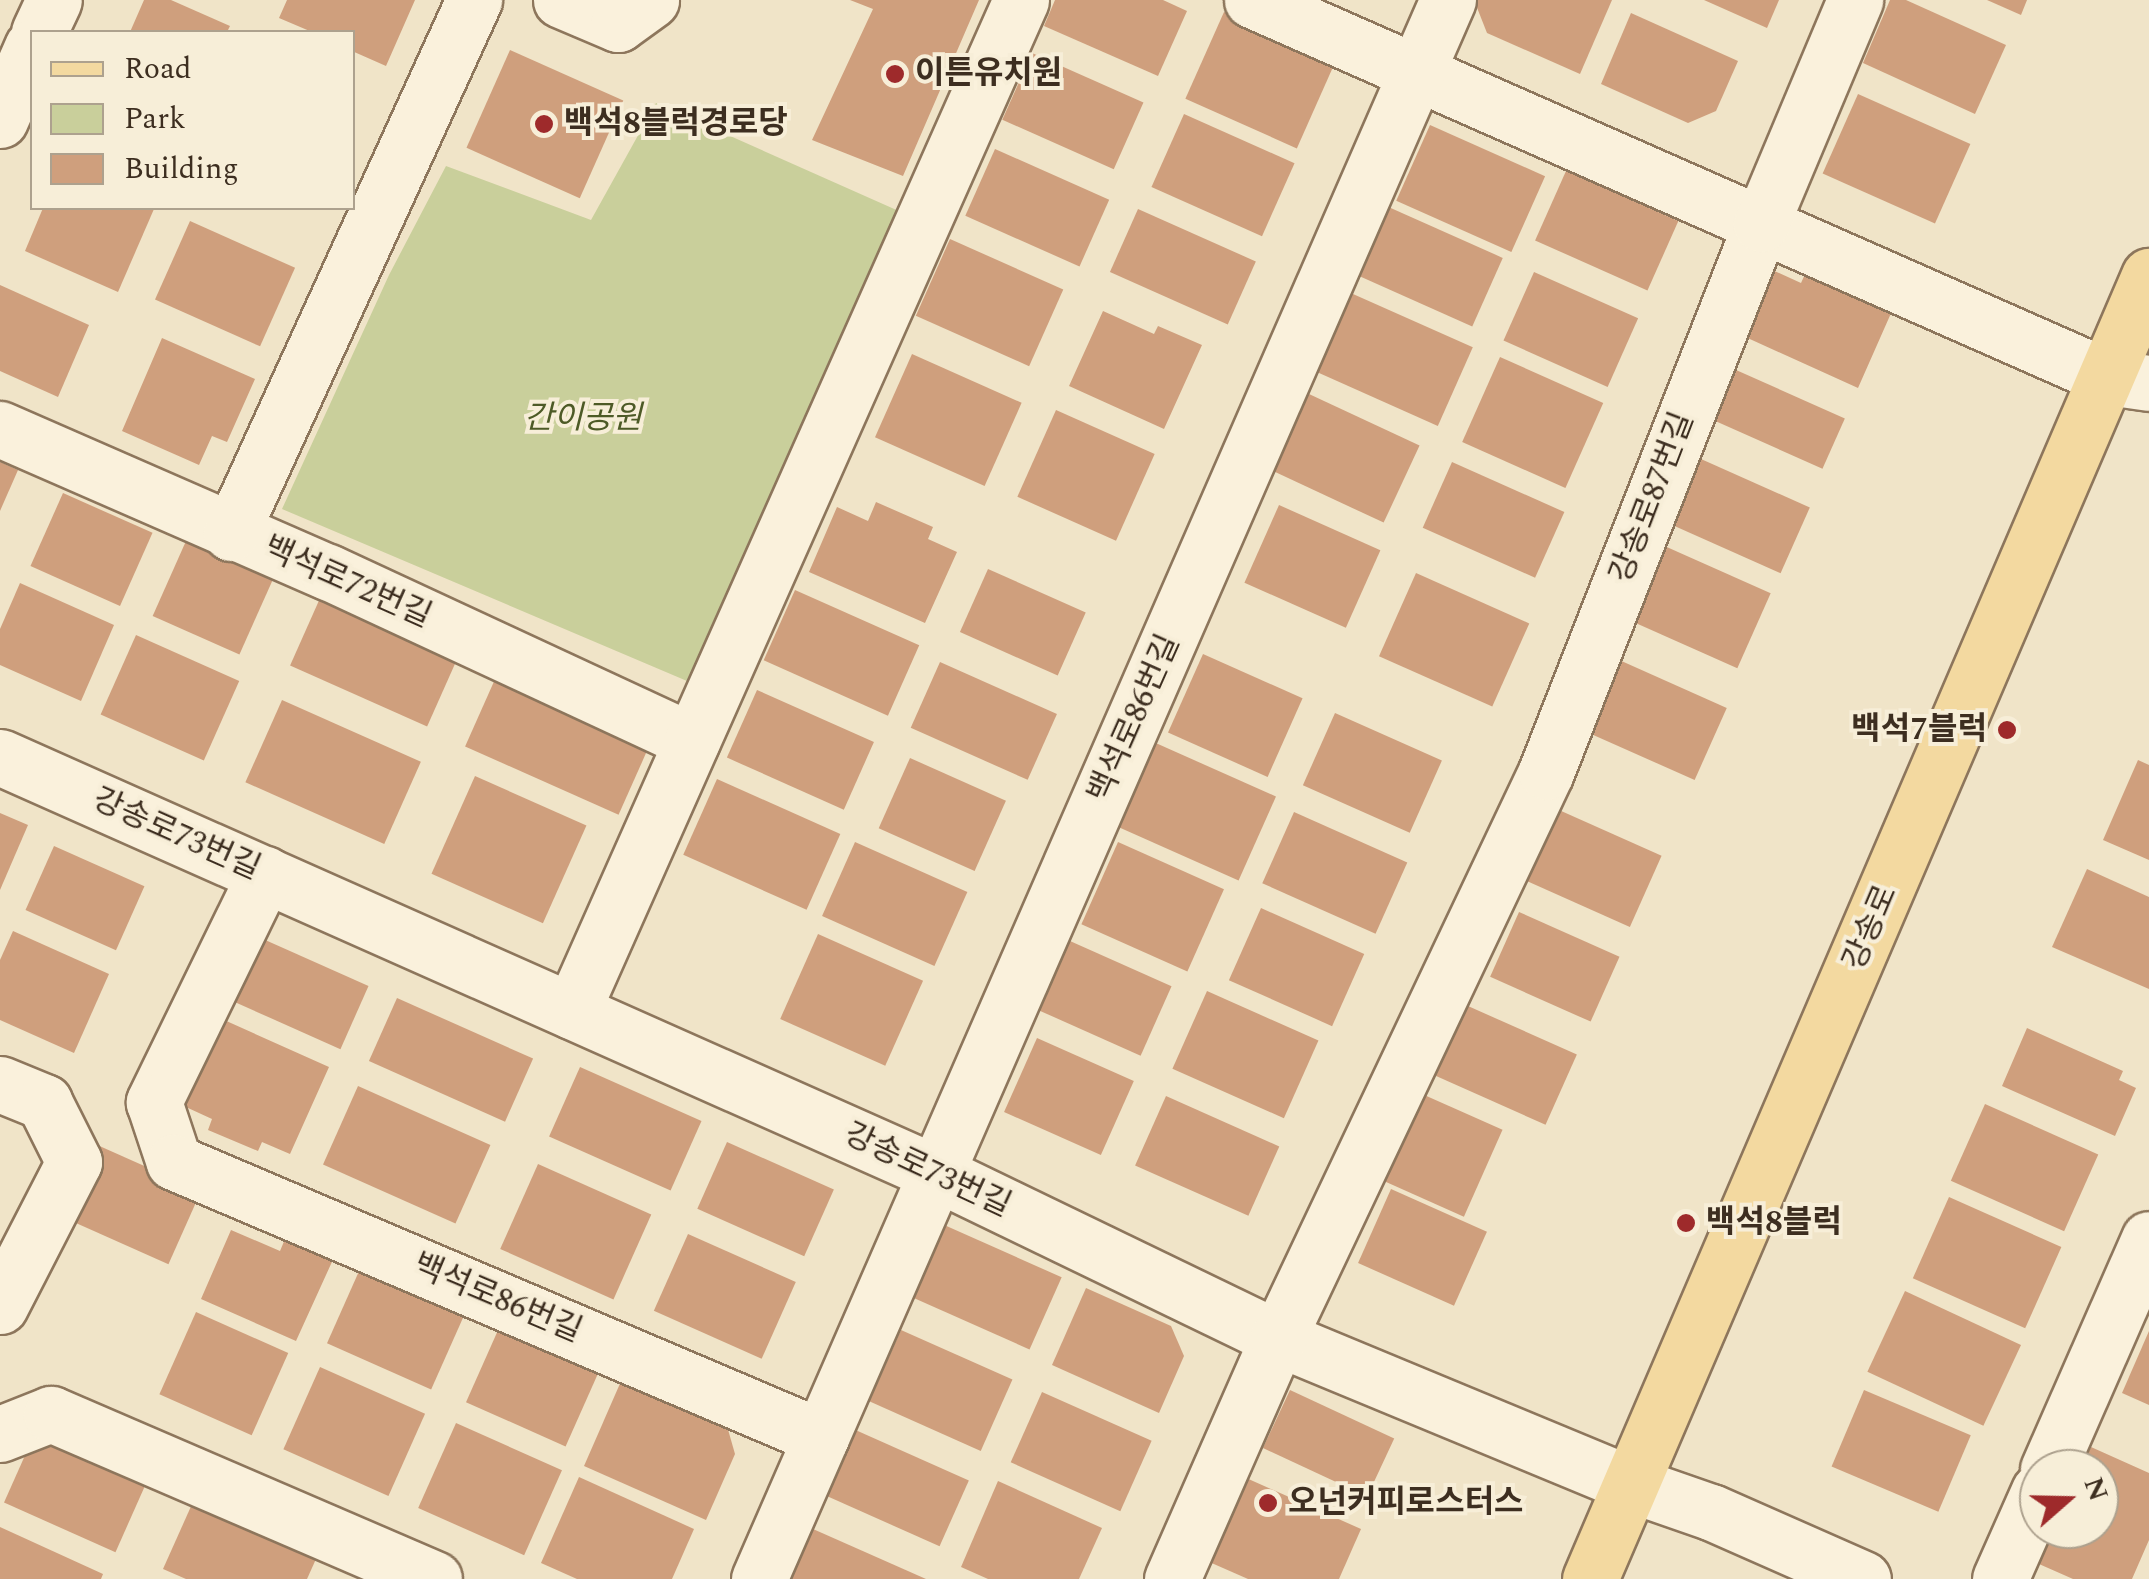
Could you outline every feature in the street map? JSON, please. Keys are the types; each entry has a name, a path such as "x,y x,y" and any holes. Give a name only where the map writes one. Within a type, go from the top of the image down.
{"main road":[{"name":"강송로","path":"1590,1579 2128,380 2149,276"}],"street":[{"path":"40,30 54,0"},
{"path":"231,532 474,0"},
{"path":"562,0 618,24 651,0"},
{"path":"572,1011 1021,0"},
{"path":"1252,0 2128,380"},
{"name":"백석로86번길","path":"759,1579 1448,0"},
{"name":"강송로87번길","path":"1278,1338 1546,772 1761,224 1855,0"},
{"path":"0,120 30,52"},
{"name":"백석로72번길","path":"0,429 328,572 692,741"},
{"name":"강송로73번길","path":"0,757 936,1174 1278,1338 1630,1484 1711,1512 1863,1579"},
{"name":"백석로86번길","path":"265,874 154,1102 174,1162 821,1437"},
{"path":"0,1306 74,1162 22,1093"},
{"path":"2057,1449 2149,1240"},
{"path":"1172,1579 1278,1338"},
{"path":"0,1434 51,1414 434,1579"},
{"path":"2000,1579 2019,1536"}],"green space":[{"name":"간이공원","path":"656,103 901,212 687,681 282,509 389,275 446,166 591,220"}],"building":[{"path":"144,0 171,0 230,26 228,30 131,30"},
{"path":"287,0 415,0 386,66 355,52 355,30 307,30 279,18"},
{"name":"이튼유치원","path":"850,0 979,0 903,176 812,140 873,9"},
{"path":"1055,0 1163,0 1187,11 1158,76 1044,26"},
{"path":"1474,0 1612,0 1580,74 1487,33"},
{"path":"1704,0 1779,0 1767,28"},
{"path":"1890,0 1906,0 2006,45 1975,114 1863,63"},
{"path":"1987,0 2027,0 2021,15"},
{"path":"1224,12 1335,62 1297,148 1185,99"},
{"path":"1631,13 1738,61 1716,111 1688,123 1601,84"},
{"name":"백석8블럭경로당","path":"510,50 623,100 580,198 466,148"},
{"path":"1032,53 1143,103 1114,169 1002,120"},
{"path":"1858,94 1970,144 1935,224 1823,173"},
{"path":"1184,114 1295,163 1262,236 1151,187"},
{"path":"1430,125 1545,176 1511,252 1396,201"},
{"path":"995,149 1109,200 1080,267 965,216"},
{"path":"1566,171 1678,221 1647,290 1535,240"},
{"path":"1384,205 1503,258 1472,326 1353,274"},
{"path":"1138,209 1256,261 1228,325 1110,272"},
{"path":"42,210 154,210 118,292 25,251"},
{"path":"190,221 295,268 260,346 155,300"},
{"path":"950,239 1063,289 1029,366 916,316"},
{"path":"1770,269 1801,283 1806,272 1892,311 1858,388 1741,335"},
{"path":"1534,272 1638,318 1608,387 1503,341"},
{"path":"0,285 89,325 58,397 0,371"},
{"path":"1344,290 1473,347 1438,426 1309,369"},
{"path":"1103,311 1154,334 1158,326 1202,345 1164,429 1069,386"},
{"path":"162,338 255,379 227,442 212,436 199,465 122,431"},
{"path":"912,354 1022,403 985,486 875,437"},
{"path":"1500,357 1603,403 1565,488 1462,442"},
{"path":"1727,366 1845,418 1822,469 1705,416"},
{"path":"1309,394 1420,446 1384,523 1273,471"},
{"path":"1056,410 1155,454 1116,541 1017,497"},
{"path":"1692,455 1810,507 1781,573 1663,521"},
{"path":"0,462 18,470 0,511"},
{"path":"1452,462 1564,512 1535,578 1423,528"},
{"path":"63,493 153,533 120,606 30,566"},
{"path":"876,502 933,527 928,539 957,552 925,623 809,572 837,507 868,521"},
{"path":"1279,505 1380,550 1346,628 1244,583"},
{"path":"1651,540 1771,593 1737,668 1618,615"},
{"path":"186,541 273,580 239,655 153,616"},
{"path":"988,569 1086,613 1058,676 960,632"},
{"path":"1416,573 1529,623 1492,707 1379,656"},
{"path":"20,583 114,625 81,701 0,665 0,629"},
{"path":"795,590 919,645 888,716 764,660"},
{"path":"321,596 458,657 427,726 290,665"},
{"path":"136,635 239,681 204,760 101,714"},
{"path":"1203,654 1303,698 1268,777 1168,733"},
{"path":"1608,655 1727,708 1695,780 1576,727"},
{"path":"940,662 1057,714 1028,780 911,728"},
{"path":"496,677 649,745 619,815 465,746"},
{"path":"757,690 874,742 844,810 727,758"},
{"path":"282,700 421,762 384,844 245,782"},
{"path":"1335,713 1442,761 1410,833 1303,785"},
{"path":"1149,740 1276,797 1239,881 1112,824"},
{"path":"910,758 1006,801 975,871 879,828"},
{"path":"2138,760 2149,765 2149,860 2103,840"},
{"path":"475,776 586,826 543,923 431,874"},
{"path":"717,779 840,834 807,910 683,855"},
{"path":"1541,802 1662,856 1630,927 1509,873"},
{"path":"1294,812 1407,862 1376,934 1262,883"},
{"path":"0,813 28,825 0,890"},
{"path":"855,842 967,892 934,966 822,916"},
{"path":"1118,842 1224,889 1187,971 1081,924"},
{"path":"54,846 144,886 116,950 26,910"},
{"path":"2087,869 2149,897 2149,989 2052,947"},
{"path":"1261,908 1364,954 1332,1026 1229,980"},
{"path":"1519,912 1619,957 1591,1022 1490,977"},
{"path":"13,931 109,974 74,1053 0,1020 0,960"},
{"path":"247,932 369,986 340,1049 219,995"},
{"path":"818,934 923,981 885,1066 780,1019"},
{"path":"1061,937 1172,986 1141,1056 1030,1006"},
{"path":"1207,991 1318,1041 1284,1118 1172,1069"},
{"path":"397,998 533,1059 505,1122 369,1061"},
{"path":"1459,1002 1577,1054 1546,1125 1428,1072"},
{"path":"213,1015 329,1067 290,1154 262,1142 258,1151 208,1130 212,1119 175,1102"},
{"path":"2027,1028 2123,1071 2119,1080 2136,1088 2115,1136 2002,1086"},
{"path":"1037,1038 1134,1081 1101,1155 1004,1112"},
{"path":"580,1067 702,1121 671,1191 549,1136"},
{"path":"358,1086 490,1145 455,1224 323,1165"},
{"path":"1413,1090 1503,1130 1464,1217 1374,1177"},
{"path":"1166,1096 1279,1146 1248,1216 1135,1165"},
{"path":"1985,1104 2098,1154 2064,1231 1951,1181"},
{"path":"727,1142 834,1190 804,1256 697,1209"},
{"path":"95,1144 201,1191 168,1264 62,1217"},
{"path":"538,1164 651,1214 613,1299 500,1249"},
{"path":"1391,1189 1487,1232 1454,1306 1358,1263"},
{"path":"1949,1197 2061,1247 2025,1328 1913,1278"},
{"path":"942,1224 1062,1277 1030,1349 910,1296"},
{"path":"231,1230 280,1251 288,1232 336,1253 296,1341 201,1299"},
{"path":"688,1234 796,1282 762,1359 654,1311"},
{"path":"364,1260 468,1306 431,1390 327,1343"},
{"path":"1086,1288 1171,1326 1184,1356 1159,1413 1052,1365"},
{"path":"1905,1291 2021,1345 1983,1426 1867,1372"},
{"path":"196,1312 288,1353 252,1435 159,1394"},
{"path":"503,1319 603,1363 566,1446 466,1402"},
{"path":"901,1330 1012,1380 981,1451 869,1401"},
{"path":"2149,1331 2149,1405 2122,1393"},
{"path":"320,1367 425,1414 388,1496 283,1449"},
{"path":"622,1379 727,1426 735,1454 706,1520 584,1466"},
{"path":"1290,1390 1394,1439 1367,1497 1263,1448"},
{"path":"1864,1390 1971,1435 1938,1512 1832,1466"},
{"path":"1042,1392 1152,1441 1120,1511 1011,1462"},
{"path":"456,1423 562,1470 524,1555 418,1508"},
{"path":"39,1424 150,1474 115,1552 4,1503"},
{"path":"851,1428 969,1480 940,1546 822,1494"},
{"path":"2119,1460 2149,1473 2149,1540 2132,1579 2073,1579 2039,1564 2046,1549 2119,1549"},
{"path":"579,1477 694,1529 672,1579 577,1579 541,1563"},
{"name":"오넌커피로스터스","path":"1244,1477 1361,1529 1339,1579 1248,1579 1207,1561"},
{"path":"998,1481 1102,1528 1079,1579 988,1579 961,1567"},
{"path":"201,1484 325,1539 307,1579 186,1579 163,1569"},
{"path":"0,1527 103,1574 101,1579 0,1579"},
{"path":"813,1529 926,1579 791,1579"}],"place":[{"name":"이튼유치원","path":"895,74"},
{"name":"백석8블럭경로당","path":"544,124"},
{"name":"백석7블럭","path":"2007,730"},
{"name":"백석8블럭","path":"1686,1223"},
{"name":"오넌커피로스터스","path":"1268,1503"}]}
